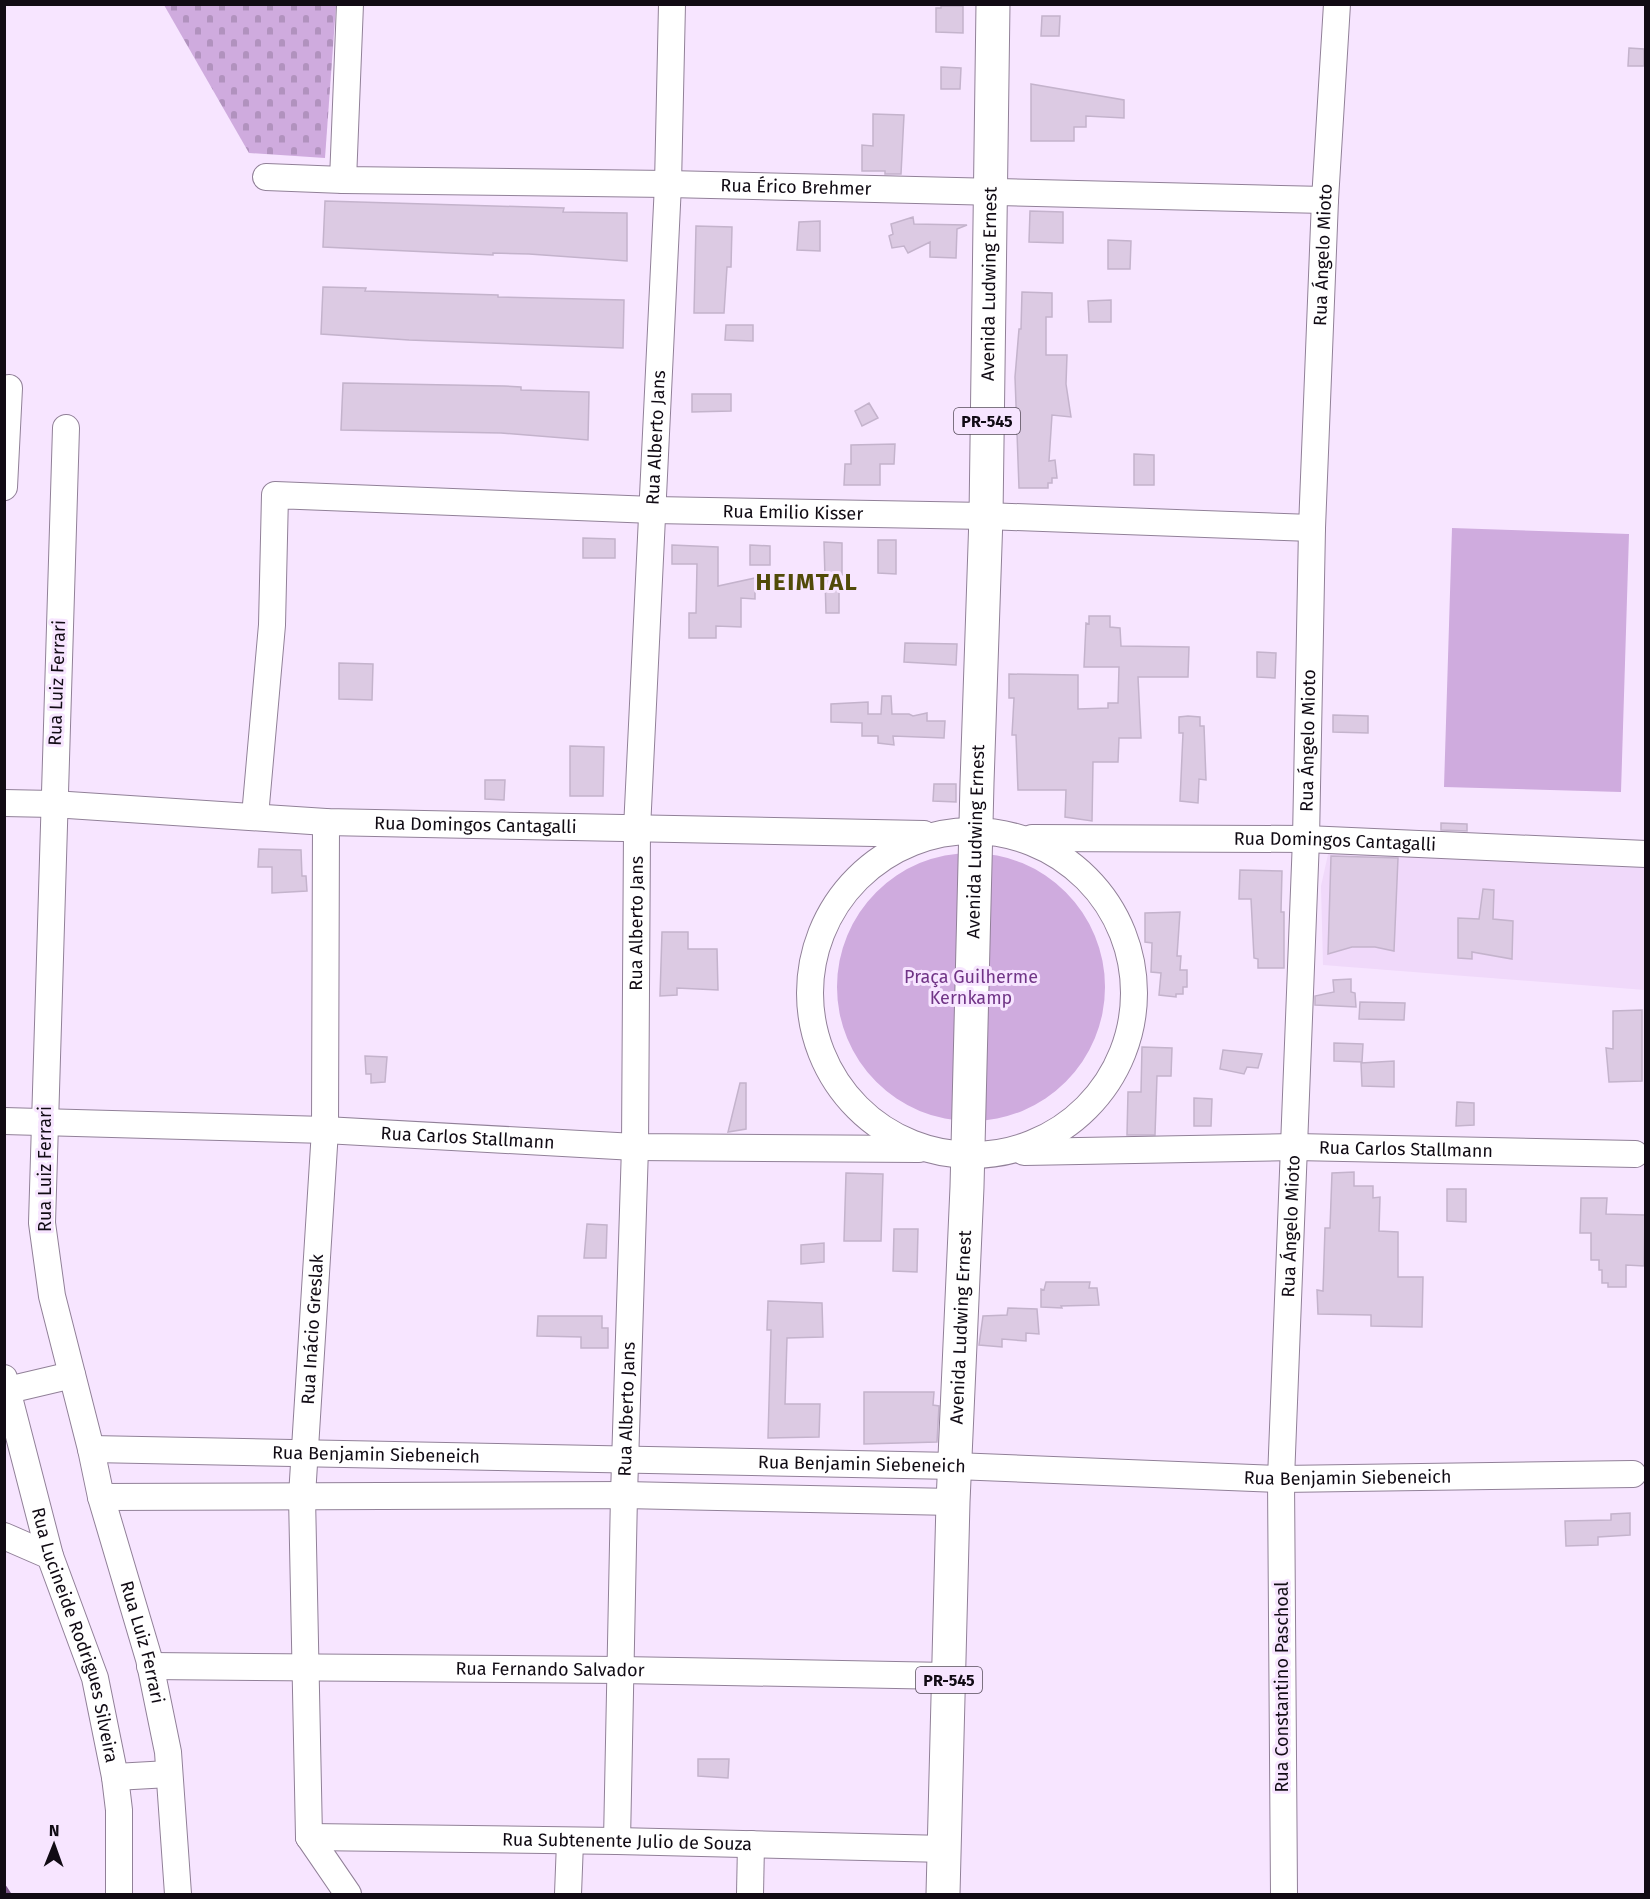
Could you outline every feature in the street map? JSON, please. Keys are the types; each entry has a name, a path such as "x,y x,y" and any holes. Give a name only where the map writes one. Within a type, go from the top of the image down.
{"highway":[{"name":"Avenida Ludwing Ernest","path":"944,1894 952,1502 983,1154 963,836 976,783 986,516 993,4"}],"street":[{"path":"343,180 350,4"},
{"name":"Rua Alberto Jans","path":"617,1841 624,1495 635,1147 637,829 668,184 672,4"},
{"name":"Rua Ángelo Mioto","path":"1281,1479 1306,839 1312,528 1325,200 1337,4"},
{"name":"Rua Érico Brehmer","path":"266,177 1325,200"},
{"path":"4,487 9,388"},
{"name":"Rua Luiz Ferrari","path":"66,428 42,1222 52,1296 101,1497 150,1666 168,1752 178,1894"},
{"name":"Rua Emilio Kisser","path":"255,816 272,625 275,495 653,510 986,516 1312,528"},
{"name":"Rua Domingos Cantagalli","path":"4,803 53,804 327,822 1023,838 1306,839 1646,854"},
{"name":"Rua Inácio Greslak","path":"309,1837 302,1496 325,1130 327,822"},
{"path":"963,836 918,840 892,852 859,876 836,904 818,939 811,970 810,1002 816,1039 830,1071 850,1099 875,1122 905,1140 930,1149 983,1154 1026,1145 1061,1128 1082,1112 1112,1077 1130,1032 1135,1009 1135,982 1131,957 1125,935 1109,904 1091,881 1066,860 1023,838"},
{"name":"Rua Carlos Stallmann","path":"4,1120 325,1130 635,1147 930,1149"},
{"name":"Rua Carlos Stallmann","path":"983,1154 1295,1147 1635,1154"},
{"path":"6,1387 72,1375"},
{"name":"Rua Lucineide Rodrigues Silveira","path":"6,1387 50,1556 95,1678 115,1777 119,1810 119,1894"},
{"name":"Rua Benjamin Siebeneich","path":"91,1449 955,1466 1281,1479 1633,1474"},
{"name":"Rua Constantino Paschoal","path":"1281,1479 1284,1894"},
{"name":"Rua Benjamin Siebeneich","path":"101,1497 624,1495 952,1502"},
{"path":"4,1536 50,1556"},
{"name":"Rua Fernando Salvador","path":"150,1666 307,1666 949,1676"},
{"path":"115,1777 169,1774"},
{"path":"309,1837 339,1889"},
{"name":"Rua Subtenente Julio de Souza","path":"309,1837 617,1841 945,1850"},
{"path":"568,1894 570,1842"},
{"path":"750,1894 751,1844"}],"shaded area":[{"path":"1329,850 1645,867 1645,990 1323,965 1321,886"}],"green space":[{"path":"164,5 336,5 325,158 249,153"},
{"path":"1452,528 1629,534 1621,792 1444,787"},
{"name":"Praça Guilherme Kernkamp","path":"958,853 984,853 1010,858 1034,868 1066,892 1083,912 1100,948 1105,987 1100,1026 1083,1062 1066,1082 1046,1099 1010,1116 984,1121 958,1121 932,1116 908,1106 886,1091 867,1072 852,1050 842,1026 837,1000 837,974 842,948 852,924 867,902 886,883 908,868 932,858"}],"building":[{"path":"941,6 963,6 963,33 936,32 936,8 941,8"},
{"path":"1042,16 1060,16 1059,36 1041,36"},
{"path":"1629,48 1644,49 1644,66 1628,66"},
{"path":"941,67 961,68 960,89 941,89"},
{"path":"1031,84 1124,100 1124,118 1086,116 1086,127 1074,127 1074,141 1031,141"},
{"path":"873,114 904,115 901,174 862,171 862,145 873,146"},
{"path":"325,201 564,208 563,212 627,213 627,261 529,254 493,253 493,255 323,247"},
{"path":"1030,211 1063,212 1063,243 1029,242"},
{"path":"913,217 914,224 967,225 957,229 956,258 930,257 930,242 908,253 904,246 892,248 889,236 893,234 891,224"},
{"path":"820,221 820,251 797,250 799,222"},
{"path":"696,226 732,227 731,267 727,267 724,313 694,313"},
{"path":"1108,240 1131,241 1130,269 1108,269"},
{"path":"323,287 366,288 365,291 498,295 498,297 624,300 623,348 409,340 321,334"},
{"path":"1022,292 1052,293 1052,317 1046,317 1046,355 1067,355 1066,384 1071,417 1052,415 1049,461 1055,460 1057,478 1052,478 1052,483 1048,483 1048,488 1019,488 1015,377 1019,329 1021,329"},
{"path":"1111,300 1111,322 1089,322 1088,301"},
{"path":"726,325 753,325 753,341 725,340"},
{"path":"343,383 504,386 521,387 521,390 589,392 588,440 501,433 341,430"},
{"path":"692,394 731,394 731,411 692,412"},
{"path":"869,403 878,418 862,426 855,411"},
{"path":"895,444 894,464 880,464 880,485 844,485 845,464 851,464 851,445"},
{"path":"1134,454 1154,455 1154,485 1134,485"},
{"path":"583,538 615,539 615,558 583,558"},
{"path":"878,540 896,540 896,574 878,573"},
{"path":"824,542 842,543 839,613 826,613"},
{"path":"672,545 718,547 718,586 755,578 755,599 741,598 741,627 716,626 716,638 689,638 689,613 696,613 697,564 672,564"},
{"path":"750,545 770,546 770,565 750,565"},
{"path":"1089,616 1110,616 1110,627 1120,628 1121,646 1189,647 1188,677 1138,677 1141,738 1119,738 1118,762 1093,762 1092,821 1065,817 1066,790 1018,790 1016,735 1012,735 1014,698 1009,698 1009,674 1078,675 1078,709 1108,708 1108,703 1118,703 1119,667 1084,667 1086,623 1089,624"},
{"path":"905,643 957,644 956,665 904,662"},
{"path":"1257,652 1276,653 1275,678 1257,677"},
{"path":"339,663 373,664 372,700 339,699"},
{"path":"882,696 891,696 892,714 913,716 927,713 927,721 945,721 944,738 893,736 894,745 878,743 878,736 862,736 862,723 831,722 831,704 868,702 868,714 881,714"},
{"path":"1333,715 1368,716 1368,733 1333,732"},
{"path":"1179,717 1200,717 1200,726 1204,726 1206,780 1199,779 1198,803 1180,801 1183,733 1179,733"},
{"path":"570,746 604,747 603,796 570,796"},
{"path":"485,780 505,780 504,800 485,799"},
{"path":"934,784 956,784 956,802 933,801"},
{"path":"1441,823 1467,824 1467,831 1441,830"},
{"path":"259,849 301,850 302,876 306,876 307,891 272,893 272,867 258,867"},
{"path":"1331,856 1398,858 1394,951 1375,947 1352,947 1328,954"},
{"path":"1240,870 1282,871 1281,912 1284,912 1284,968 1258,968 1258,959 1254,958 1251,899 1239,899"},
{"path":"1483,889 1494,890 1493,919 1513,921 1512,959 1472,952 1472,959 1458,958 1458,918 1479,919"},
{"path":"1180,912 1177,956 1181,956 1180,970 1187,970 1187,987 1183,987 1183,994 1176,994 1176,997 1159,995 1161,973 1151,972 1152,943 1145,942 1145,913"},
{"path":"662,932 688,932 688,949 717,949 718,990 677,988 677,995 660,996"},
{"path":"1351,979 1351,992 1355,993 1356,1007 1315,1005 1315,996 1334,992 1333,980"},
{"path":"1360,1002 1405,1003 1404,1020 1359,1019"},
{"path":"1642,1010 1642,1081 1609,1082 1606,1048 1613,1049 1613,1011"},
{"path":"1334,1043 1363,1044 1362,1062 1334,1061"},
{"path":"1142,1047 1172,1048 1171,1076 1157,1076 1155,1135 1127,1135 1128,1092 1141,1092"},
{"path":"1223,1050 1262,1054 1258,1068 1247,1067 1244,1074 1220,1069"},
{"path":"365,1056 387,1057 385,1082 371,1083 371,1074 366,1074"},
{"path":"1394,1061 1394,1087 1362,1086 1361,1063"},
{"path":"740,1083 746,1083 746,1129 728,1132"},
{"path":"1194,1098 1212,1099 1211,1126 1194,1126"},
{"path":"1457,1102 1474,1103 1474,1125 1456,1126"},
{"path":"1354,1172 1354,1186 1373,1186 1373,1198 1380,1197 1379,1231 1398,1232 1398,1277 1423,1277 1422,1327 1371,1326 1371,1315 1318,1314 1317,1290 1323,1291 1325,1228 1330,1228 1332,1173"},
{"path":"846,1173 883,1174 881,1241 844,1241"},
{"path":"1447,1189 1466,1189 1466,1222 1447,1221"},
{"path":"1581,1198 1607,1198 1606,1214 1645,1215 1644,1266 1626,1265 1626,1287 1608,1287 1608,1283 1602,1283 1599,1260 1591,1260 1591,1233 1580,1233"},
{"path":"587,1224 607,1225 606,1258 584,1258"},
{"path":"894,1229 918,1229 917,1272 893,1271"},
{"path":"824,1243 824,1262 801,1264 801,1245"},
{"path":"1046,1282 1090,1282 1089,1288 1097,1288 1099,1305 1041,1307 1041,1289 1044,1290"},
{"path":"768,1301 822,1303 823,1337 787,1338 785,1404 820,1404 819,1437 768,1438 771,1330 767,1330"},
{"path":"1008,1308 1037,1309 1039,1334 1026,1333 1026,1341 1002,1339 1002,1347 979,1345 983,1316 1007,1315"},
{"path":"538,1316 602,1316 602,1328 608,1328 608,1348 581,1348 581,1337 537,1336"},
{"path":"864,1392 934,1392 933,1405 939,1406 937,1442 864,1444"},
{"path":"1630,1513 1630,1535 1598,1537 1598,1545 1566,1546 1565,1521 1611,1520 1611,1514"},
{"path":"698,1759 729,1759 728,1778 698,1776"}],"waterway":[{"path":"4,1888 8,1894"}],"district":[{"name":"HEIMTAL","path":"807,582"}]}
